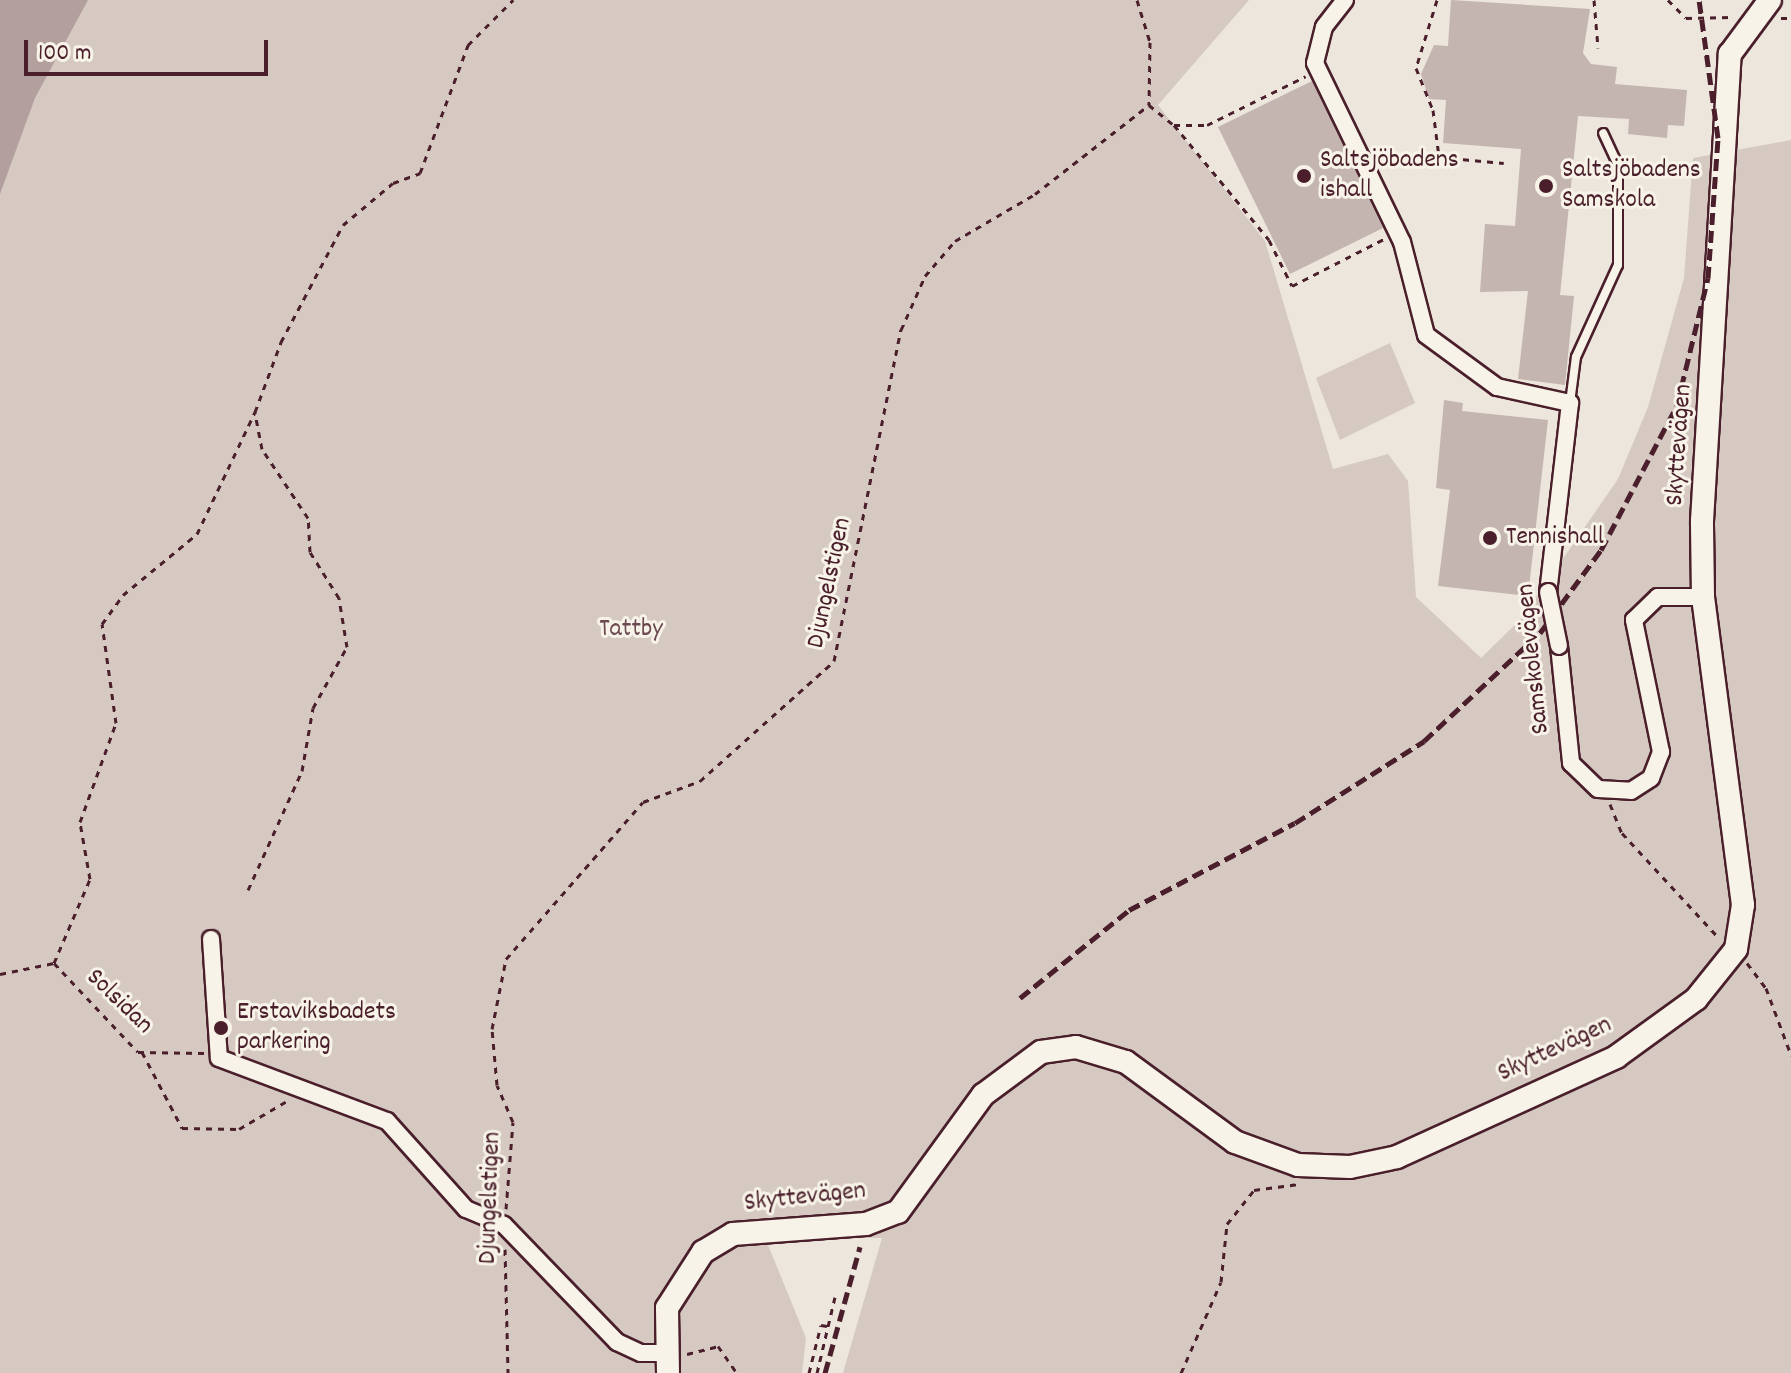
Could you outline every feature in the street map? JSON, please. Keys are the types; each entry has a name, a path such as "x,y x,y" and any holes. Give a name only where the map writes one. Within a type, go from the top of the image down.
{"street":[{"path":"1345,0 1324,27 1315,63 1397,233 1426,335 1478,366 1497,387 1570,403"},
{"name":"Skyttevägen","path":"670,1362 675,1285 703,1252 733,1234 866,1224 898,1212 983,1095 1041,1052 1076,1047 1126,1062 1235,1142 1321,1166 1397,1157 1616,1057 1696,999 1736,949 1743,905 1703,597 1729,72 1737,37 1766,4"},
{"name":"Samskolevägen","path":"1570,403 1548,592 1559,646 1571,763 1605,792"},
{"path":"1605,792 1639,788 1660,763 1637,613 1658,597 1703,597"},
{"path":"211,939 219,1058 387,1121 466,1209 504,1225 617,1342 670,1362"}],"lane":[{"path":"1570,403 1576,357 1618,265 1618,165 1603,133"}],"path":[{"path":"54,963 90,879 80,822 116,723 102,624 123,595 197,534 255,412 281,342 343,225 393,183 420,173 468,45 513,0"},
{"path":"1137,0 1150,42 1149,105 1174,125 1269,240 1292,286 1397,233"},
{"path":"1437,0 1416,68 1433,110 1439,157 1504,163"},
{"path":"1594,0 1598,48"},
{"path":"1668,0 1702,22 1766,4 1791,18"},
{"path":"1174,125 1207,125 1312,73 1315,63"},
{"name":"Djungelstigen","path":"508,1373 504,1225 513,1122 497,1085 492,1029 506,959 643,802 700,781 834,661 901,330 925,276 955,241 1035,194 1149,105"},
{"path":"248,890 302,771 313,708 347,647 339,598 310,552 308,518 262,449 255,412"},
{"path":"1605,792 1622,833 1698,923 1736,949 1766,988 1791,1055"},
{"name":"Solsidan","path":"0,974 54,963 142,1052 191,1049 219,1058"},
{"path":"142,1052 182,1128 239,1129 270,1116 300,1089"},
{"path":"1181,1373 1221,1282 1227,1224 1254,1190 1291,1191 1321,1166"},
{"path":"817,1373 835,1297"},
{"path":"809,1373 821,1325 827,1326"},
{"path":"670,1362 718,1346 737,1373"}],"green space":[{"name":"Tattby","path":"0,0 1249,0 1158,105 1265,241 1333,469 1388,454 1408,481 1416,597 1481,658 1522,618 1618,479 1648,407 1684,278 1693,158 1791,140 1791,1373 843,1373 882,1238 843,1238 768,1245 806,1338 802,1373 0,1373"},
{"path":"1390,343 1415,403 1340,440 1316,378"}],"shaded area":[{"path":"0,0 88,0 35,98 0,194"}],"building":[{"name":"Saltsjöbadens Samskola","path":"1451,0 1590,9 1583,53 1591,64 1617,67 1615,84 1687,90 1684,126 1668,125 1667,138 1628,134 1629,119 1578,116 1560,295 1574,296 1565,385 1518,379 1528,291 1480,292 1485,224 1515,226 1521,149 1443,143 1446,100 1429,99 1421,74 1434,45 1448,46"},
{"name":"Saltsjöbadens ishall","path":"1312,81 1383,228 1290,274 1218,127"},
{"name":"Tennishall","path":"1444,400 1463,403 1462,411 1548,420 1528,596 1438,586 1450,490 1436,488"}],"railway":[{"path":"1020,998 1129,910 1295,823 1424,741 1540,633 1601,550 1677,405 1708,278 1718,138 1699,0"},
{"path":"825,1373 860,1247"}],"place":[{"name":"Saltsjöbadens ishall","path":"1304,176"},
{"name":"Saltsjöbadens Samskola","path":"1546,186"},
{"name":"Tennishall","path":"1490,538"},
{"name":"Erstaviksbadets parkering","path":"221,1028"}]}
